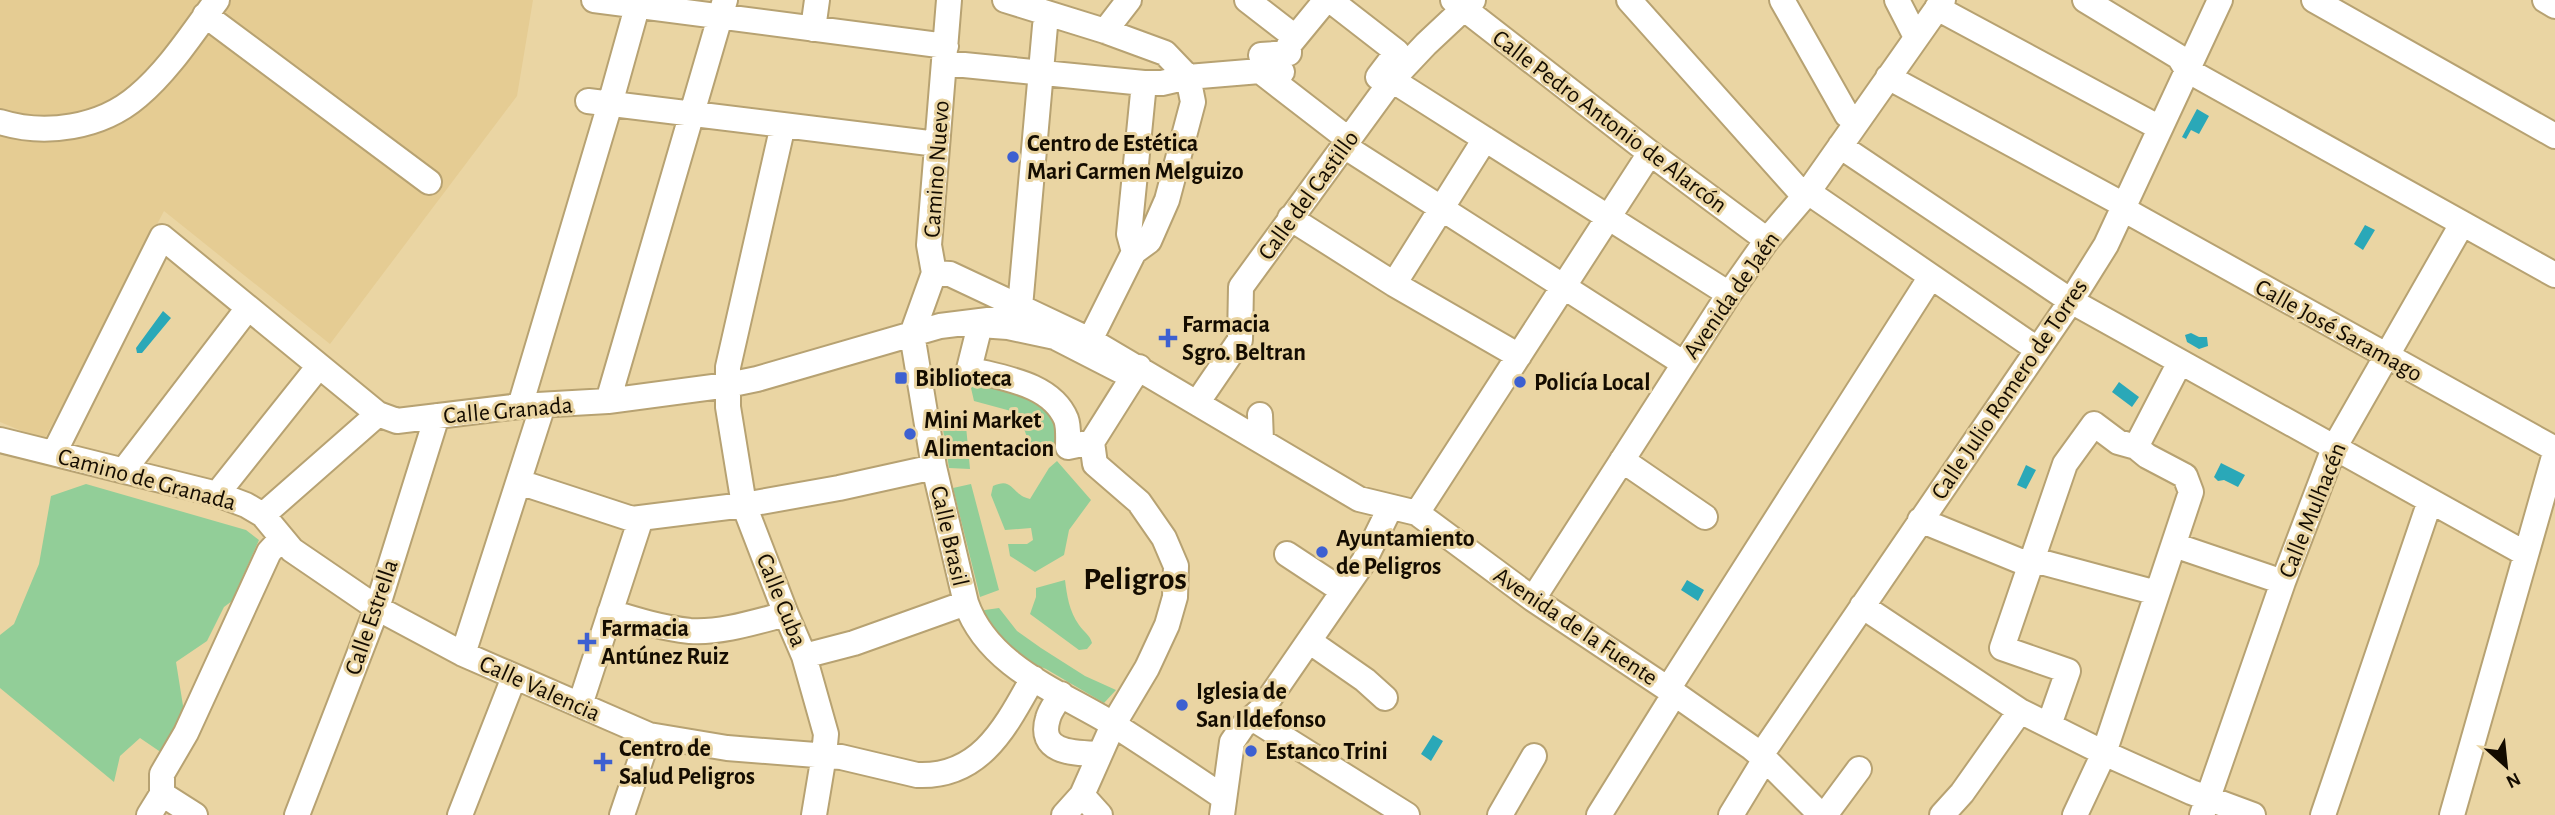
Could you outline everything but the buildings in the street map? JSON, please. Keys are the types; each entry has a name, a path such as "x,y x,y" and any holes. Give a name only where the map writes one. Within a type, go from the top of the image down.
{"street":[{"path":"594,0 723,8 813,29 1042,72 1144,83 1260,71 1346,143 1441,210 1683,363"},
{"path":"813,29 817,0"},
{"name":"Camino Nuevo","path":"912,334 934,273 929,245 949,0"},
{"path":"1005,0 1165,53 1188,77 1193,102 1167,200 1149,241 1134,252 1090,340"},
{"path":"1105,31 1129,0"},
{"path":"1248,0 1295,37"},
{"path":"1328,0 1397,51 1347,117 1338,117 1261,55 1289,53 1289,45 1328,0"},
{"path":"1629,0 1810,196 2037,349"},
{"path":"1782,0 1847,115 1857,122"},
{"path":"1897,0 1916,37"},
{"path":"2085,0 2179,57 2188,70 2555,275"},
{"name":"Calle Julio Romero de Torres","path":"1731,815 1763,757 1861,606 2071,301 2106,245 2220,0"},
{"path":"2315,0 2555,136"},
{"path":"2545,0 2555,6"},
{"path":"463,654 519,482 531,406 599,103 638,3"},
{"name":"Calle del Castillo","path":"1197,403 1240,340 1241,287 1392,80 1463,3"},
{"name":"Calle Pedro Antonio de Alarcón","path":"1463,3 1650,153 1767,240"},
{"path":"1940,4 2160,128"},
{"name":"Avenida de Jaén","path":"1533,599 1568,562 1622,460 1729,294 1767,240 1810,196 1840,146 1940,4"},
{"path":"0,122 20,128 55,129 104,117 136,97 157,77 211,8 429,182"},
{"path":"608,401 723,8"},
{"path":"912,334 940,326 1012,317 1020,307 1045,26"},
{"name":"Calle José Saramago","path":"1888,78 2123,207 2555,451"},
{"path":"1392,80 1729,294"},
{"path":"1134,252 1129,234 1144,83"},
{"path":"599,103 937,144"},
{"name":"Calle Cuba","path":"783,125 728,367 728,385 744,505 804,656 825,734 814,815"},
{"path":"1394,285 1485,139"},
{"path":"1840,146 2071,301 2526,554"},
{"path":"1417,513 1650,153"},
{"path":"1290,218 1394,285 1519,356"},
{"name":"Calle Mulhacén","path":"2206,807 2283,582 2334,447 2462,224"},
{"path":"54,453 162,237 378,414 263,515"},
{"name":"Avenida de la Fuente","path":"934,273 950,274 1090,340 1136,372 1197,403 1359,499 1417,513 1533,599 1671,691 1763,757 1823,815 1859,769"},
{"path":"1599,815 1671,691 1930,278"},
{"path":"124,470 248,308"},
{"path":"1063,815 1082,795 1113,725 1147,668 1167,625 1175,597 1175,566 1164,538 1139,502 1093,453 1068,447 1066,420 1052,399 1030,386 969,369 980,325 1007,327 1055,337 1136,372 1093,453"},
{"name":"Calle Granada","path":"378,414 397,421 531,406 608,401 728,385 912,334"},
{"name":"Calle Brasil","path":"912,334 934,467 973,623 1000,655 1033,678 1113,725"},
{"path":"2136,447 2180,362"},
{"path":"217,494 319,366"},
{"path":"1260,415 1261,441"},
{"name":"Calle Estrella","path":"297,815 377,608 437,416"},
{"path":"2049,725 2068,671 2003,648 2065,464 2094,424 2118,442 2136,447 2147,456 2185,476 2191,492 2104,753 2075,815"},
{"name":"Camino de Granada","path":"0,440 217,494 263,515 281,539"},
{"path":"2452,815 2555,451"},
{"path":"1622,460 1705,517"},
{"path":"519,482 632,519 744,505 934,467"},
{"path":"2323,815 2430,501"},
{"path":"1113,725 1223,806 1232,742 1262,709 1364,561 1390,508"},
{"path":"580,705 641,518"},
{"path":"1920,520 2020,561 2034,560 2157,593"},
{"path":"149,815 162,794 162,774 186,733 269,552 281,539"},
{"name":"Calle Valencia","path":"281,539 292,550 377,608 463,654 649,735 727,748 824,755 930,776 953,771 987,750 1006,726 1033,678"},
{"path":"2174,545 2283,582"},
{"path":"1287,554 1343,592"},
{"path":"804,656 854,643 966,603"},
{"path":"1861,606 2020,711 2206,807 2253,815"},
{"path":"610,612 648,624 692,631 734,627 786,614"},
{"path":"1309,641 1365,680 1385,698"},
{"path":"460,815 514,677"},
{"path":"1061,694 1048,718 1046,733 1052,745 1068,753 1100,754"},
{"path":"1942,815 1962,793 2020,711"},
{"path":"1252,718 1407,815"},
{"path":"622,815 649,735"},
{"path":"1500,815 1534,756"},
{"path":"162,794 195,815"},
{"path":"1082,795 1100,815"}],"shaded area":[{"path":"0,0 533,0 517,96 330,344 164,211 44,440 0,422"}],"green space":[{"path":"982,379 1043,399 1054,418 1062,450 1030,446 1020,417 1011,411 974,401 971,388"},
{"path":"942,423 966,426 970,469 949,468"},
{"path":"1057,461 1091,500 1069,530 1064,555 1035,572 1010,556 1008,544 1027,544 1033,540 1031,528 1005,530 991,495 993,486 1005,483 1030,499 1049,468"},
{"path":"86,484 246,530 259,540 232,601 224,607 207,641 176,662 184,712 162,753 140,738 120,756 114,782 0,688 0,635 14,624 39,564 51,496"},
{"path":"971,484 999,590 980,597 953,488"},
{"path":"1065,580 1073,614 1092,643 1087,649 1079,650 1030,614 1036,588"},
{"path":"999,608 1017,631 1041,648 1085,676 1116,690 1104,703 1046,669 1017,657 978,611"}],"water":[{"path":"2197,109 2209,116 2199,134 2191,130 2186,139 2182,137"},
{"path":"2365,225 2375,230 2363,250 2354,244"},
{"path":"163,311 171,318 142,353 137,353 136,348"},
{"path":"2191,333 2207,337 2208,346 2199,349 2187,342 2185,335"},
{"path":"2119,382 2139,397 2132,407 2112,392"},
{"path":"2221,463 2245,475 2238,487 2224,480 2218,481 2214,477"},
{"path":"2026,465 2036,470 2026,489 2017,485"},
{"path":"1687,580 1704,590 1698,601 1681,590"},
{"path":"1433,735 1443,741 1431,761 1421,754"}],"place":[{"name":"Centro de Estética Mari Carmen Melguizo","path":"1013,157"},
{"name":"Farmacia Sgro. Beltran","path":"1168,338"},
{"name":"Biblioteca","path":"901,378"},
{"name":"Policía Local","path":"1520,382"},
{"name":"Mini Market Alimentacion","path":"910,434"},
{"name":"Ayuntamiento de Peligros","path":"1322,552"},
{"name":"Farmacia Antúnez Ruiz","path":"587,642"},
{"name":"Iglesia de San Ildefonso","path":"1182,705"},
{"name":"Estanco Trini","path":"1251,751"},
{"name":"Centro de Salud Peligros","path":"603,762"}],"district":[{"name":"Peligros","path":"1135,578"}]}
